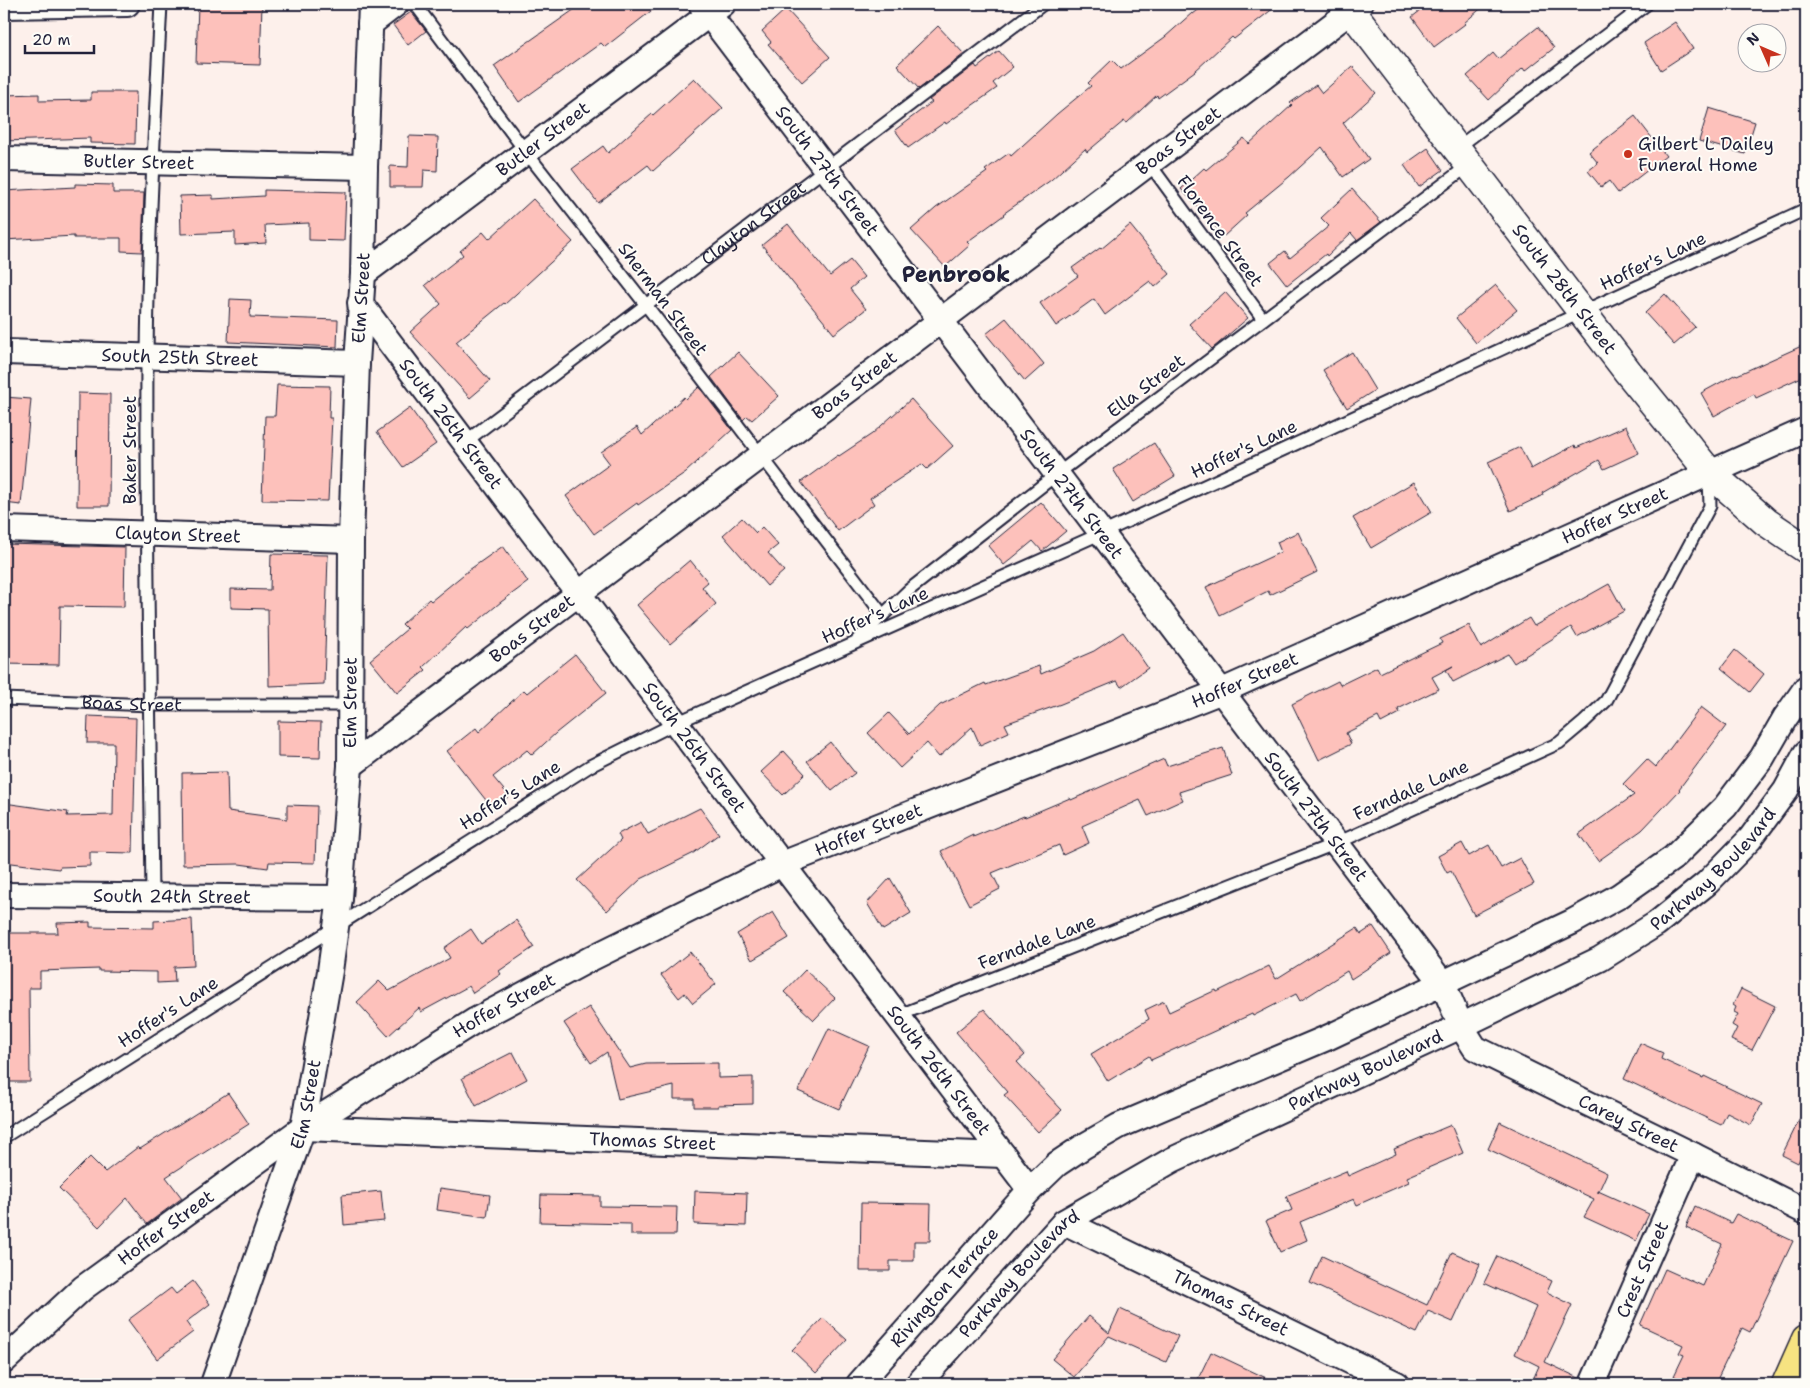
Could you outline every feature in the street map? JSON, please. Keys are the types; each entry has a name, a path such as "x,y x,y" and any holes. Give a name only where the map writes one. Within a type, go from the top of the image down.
{"main road":[{"path":"1786,1384 1805,1348"}],"street":[{"path":"4,6 127,4"},
{"path":"370,14 396,4"},
{"name":"South 28th Street","path":"1352,6 1463,156 1628,372 1709,472 1766,522 1806,549"},
{"name":"Boas Street","path":"350,766 1149,162 1352,6"},
{"name":"Butler Street","path":"363,274 526,152 711,7"},
{"name":"South 27th Street","path":"711,7 825,169 1443,984 1461,1026"},
{"name":"Elm Street","path":"213,1384 303,1128 340,898 350,766 351,540 357,363 363,274 370,14"},
{"name":"Butler Street","path":"4,159 365,167"},
{"name":"South 26th Street","path":"360,303 1030,1190"},
{"name":"South 25th Street","path":"4,352 357,363"},
{"name":"Hoffer Street","path":"4,1361 83,1288 303,1128 476,1020 590,959 782,864 1222,691 1806,430"},
{"name":"Clayton Street","path":"4,529 351,540"},
{"name":"Parkway Boulevard","path":"1030,1190 1057,1164 1119,1126 1329,1037 1572,922 1619,896 1673,858 1725,807 1762,758 1785,718 1806,688"},
{"name":"Parkway Boulevard","path":"918,1384 1064,1222 1172,1160 1461,1026 1600,958 1656,924 1706,883 1750,839 1786,790 1806,753"},
{"name":"South 24th Street","path":"4,895 340,898"},
{"name":"Carey Street","path":"1461,1026 1475,1048 1806,1212"},
{"name":"Thomas Street","path":"303,1128 1004,1155"},
{"name":"Crest Street","path":"1592,1384 1693,1155"},
{"name":"Rivington Terrace","path":"859,1384 1030,1190"},
{"name":"Thomas Street","path":"1064,1222 1397,1384"}],"lane":[{"name":"Baker Street","path":"152,896 147,356 153,162 161,4"},
{"name":"Sherman Street","path":"415,4 526,152 646,304 883,616"},
{"name":"Clayton Street","path":"465,442 1043,4"},
{"name":"Ella Street","path":"851,645 910,590 1057,474 1263,319 1647,4"},
{"name":"Florence Street","path":"1149,162 1263,319"},
{"name":"Hoffer's Lane","path":"4,1137 336,925 590,766 676,723 1102,533 1806,209"},
{"name":"Ferndale Lane","path":"897,1016 1337,843 1559,743 1606,701 1710,506 1709,472"},
{"name":"Boas Street","path":"4,698 150,705 350,705"}],"building":[{"path":"198,4 262,4 260,65 196,63"},
{"path":"582,4 660,4 605,47 601,43 519,102 494,66"},
{"path":"1206,4 1279,4 1234,39 1232,37 1195,71 1158,98 1157,95 1127,123 1124,121 1087,152 1085,149 1051,180 967,242 970,245 945,267 911,230 936,208 987,172 985,170 1009,153 1011,156 1091,86 1088,83 1112,60 1121,69"},
{"path":"1429,4 1486,4 1465,24 1434,47 1412,17"},
{"path":"786,9 830,57 802,82 768,44 771,42 762,31"},
{"path":"411,12 426,31 408,45 393,25"},
{"path":"1675,22 1693,49 1661,70 1644,43"},
{"path":"938,26 964,54 919,89 897,65"},
{"path":"1538,27 1554,48 1525,71 1523,68 1489,100 1467,76 1493,53 1498,59"},
{"path":"999,51 1013,67 993,83 997,88 908,148 895,130 932,102 929,100 975,65 977,68"},
{"path":"1352,66 1376,93 1343,123 1369,159 1343,177 1322,147 1245,213 1247,215 1224,236 1181,189 1204,168 1206,170 1244,138 1249,144 1292,105 1290,103 1316,85 1322,93"},
{"path":"694,78 723,108 653,171 648,165 598,203 572,169 603,146 608,153"},
{"path":"91,92 136,92 135,144 90,143 90,138 4,141 4,95 39,94 39,101 91,100"},
{"path":"1709,108 1755,122 1745,154 1699,141"},
{"name":"Gilbert L Dailey Funeral Home","path":"1635,116 1666,156 1618,193 1609,181 1601,187 1588,171 1598,163 1589,152"},
{"path":"409,136 438,137 437,171 424,170 423,187 390,187 390,166 408,167"},
{"path":"1428,148 1443,170 1419,187 1404,165"},
{"path":"75,184 113,185 113,193 144,193 142,252 121,251 121,238 74,238 74,236 4,240 4,191 75,187"},
{"path":"1352,189 1381,222 1357,240 1351,233 1327,256 1326,254 1287,285 1270,263 1285,251 1290,258 1329,226 1321,218"},
{"path":"264,190 346,192 344,241 309,240 309,223 265,225 266,243 235,245 235,232 181,234 180,196 213,195 213,199 264,196"},
{"path":"533,199 573,242 505,304 456,342 490,381 470,398 410,332 441,304 425,285 463,255 460,251 483,232 489,239"},
{"path":"788,224 830,276 850,260 864,277 850,289 866,309 834,334 762,245"},
{"path":"1130,225 1170,274 1155,287 1150,281 1105,315 1094,299 1056,326 1040,303 1078,276 1072,268 1101,249"},
{"path":"1496,285 1517,310 1476,343 1456,318"},
{"path":"1225,292 1248,318 1212,349 1189,324"},
{"path":"1665,294 1695,327 1674,345 1645,313"},
{"path":"230,299 251,300 250,317 338,320 337,347 228,342"},
{"path":"1006,318 1044,364 1025,381 986,334"},
{"path":"1806,344 1806,375 1756,398 1754,394 1714,416 1701,393 1736,374"},
{"path":"738,352 779,396 752,420 747,416 743,420 711,377"},
{"path":"1352,352 1375,390 1347,408 1323,370"},
{"path":"277,385 330,386 329,418 332,418 328,501 262,500 265,416 275,416"},
{"path":"699,387 732,430 686,472 638,505 637,503 594,534 566,496 610,464 601,452 637,427 642,435 684,397 686,399"},
{"path":"78,393 110,394 109,506 77,506"},
{"path":"4,397 31,399 21,505 4,503"},
{"path":"911,399 953,446 927,469 922,464 870,498 874,504 838,531 801,482 838,455 872,434"},
{"path":"410,408 436,444 403,467 377,432"},
{"path":"1626,426 1639,453 1604,469 1599,460 1542,493 1543,495 1510,511 1488,462 1520,447 1531,469 1575,445 1576,448"},
{"path":"1154,443 1175,476 1133,502 1113,469"},
{"path":"1414,482 1432,512 1371,548 1353,518"},
{"path":"1041,502 1066,531 1042,551 1033,541 1004,565 988,546"},
{"path":"742,518 756,533 762,527 778,545 768,553 784,571 767,586 723,535"},
{"path":"1298,532 1317,572 1270,595 1268,591 1220,615 1206,587 1281,552 1277,542"},
{"path":"4,544 125,547 124,607 60,606 59,665 4,664"},
{"path":"503,546 528,582 468,629 466,627 423,667 426,670 397,693 370,660 407,629 402,624 429,599 431,601 469,570"},
{"path":"271,554 328,555 324,684 269,686 268,609 231,608 231,589 270,590"},
{"path":"690,560 708,582 702,587 716,604 670,644 637,605"},
{"path":"1609,584 1624,611 1577,637 1571,627 1514,663 1508,654 1453,682 1446,670 1453,666 1432,677 1439,689 1398,709 1400,713 1381,723 1378,717 1346,733 1351,744 1319,760 1292,704 1338,681 1340,685 1377,667 1380,673 1442,643 1440,639 1469,625 1481,648 1529,618 1534,626"},
{"path":"1123,632 1148,668 1121,687 1117,681 1005,724 1009,732 980,745 972,727 939,757 927,743 900,768 868,733 889,713 909,734 940,705 985,683 986,685 1039,666 1041,674 1094,651"},
{"path":"1735,650 1764,674 1750,692 1721,668"},
{"path":"575,654 606,693 532,755 527,750 493,777 509,796 493,809 447,751 476,728 479,732 524,690 527,693"},
{"path":"1701,707 1726,726 1680,790 1642,830 1598,861 1579,834 1634,795 1623,784 1647,759 1656,767"},
{"path":"88,716 136,718 133,853 90,852 90,866 60,867 59,869 4,862 4,803 68,812 67,816 113,815 114,743 87,743"},
{"path":"278,721 321,722 320,758 278,757"},
{"path":"830,742 855,773 832,791 807,761"},
{"path":"1223,748 1232,775 1179,792 1183,800 1148,816 1140,800 1082,826 1089,843 1063,855 1059,845 992,873 1000,889 969,905 941,851 973,835 973,837 1070,798 1071,800 1164,759 1167,766"},
{"path":"784,751 805,774 783,795 761,772"},
{"path":"227,772 228,811 287,819 287,805 317,806 315,863 269,862 268,868 239,864 183,865 182,773"},
{"path":"700,808 719,834 692,854 641,879 607,911 577,880 621,840 618,834 641,822 648,834"},
{"path":"1462,843 1469,856 1489,845 1501,868 1520,858 1534,884 1474,915 1451,871 1447,873 1438,856"},
{"path":"890,878 911,913 883,930 867,903"},
{"path":"773,912 789,938 752,960 737,934"},
{"path":"192,919 194,966 174,967 175,982 157,983 157,972 99,971 99,969 40,971 40,988 29,988 30,1082 4,1082 4,933 58,933 57,923 90,922 90,927 154,928 154,921"},
{"path":"516,920 534,947 499,971 501,974 473,993 469,986 421,1012 419,1008 388,1036 357,1002 379,981 389,991 450,958 444,948 471,929 481,944"},
{"path":"1373,926 1391,953 1351,979 1347,971 1300,1001 1296,994 1253,1016 1252,1014 1151,1060 1149,1056 1108,1081 1091,1054 1149,1019 1145,1010 1164,1001 1169,1012 1216,990 1217,992 1269,966 1276,979 1357,928 1361,934"},
{"path":"690,952 716,984 693,1003 685,993 679,998 661,975"},
{"path":"805,970 835,998 814,1020 784,992"},
{"path":"1741,989 1775,1006 1752,1050 1731,1040 1737,1028 1732,1025 1738,1014 1734,1012 1736,1007 1733,1005"},
{"path":"589,1007 630,1068 646,1064 718,1063 718,1078 753,1077 753,1104 694,1107 694,1099 674,1099 674,1086 618,1099 607,1052 591,1063 564,1023"},
{"path":"984,1009 1025,1055 1017,1062 1062,1110 1038,1132 1004,1095 1008,1092 956,1032"},
{"path":"829,1028 869,1046 839,1109 798,1091"},
{"path":"1640,1043 1663,1053 1661,1059 1703,1078 1704,1076 1762,1104 1751,1125 1727,1113 1721,1125 1624,1079"},
{"path":"513,1052 527,1079 476,1106 462,1078"},
{"path":"228,1093 249,1124 166,1177 182,1198 147,1224 127,1198 99,1227 59,1188 90,1157 105,1172 138,1147 140,1149"},
{"path":"1806,1106 1806,1160 1800,1158 1798,1163 1782,1155"},
{"path":"1500,1122 1607,1173 1599,1191 1649,1214 1636,1241 1584,1217 1594,1199 1488,1149"},
{"path":"1451,1125 1463,1153 1407,1177 1409,1182 1357,1205 1354,1199 1300,1222 1307,1240 1280,1252 1266,1221 1292,1210 1286,1196 1346,1171 1348,1176 1396,1154 1394,1149"},
{"path":"440,1188 490,1195 487,1217 437,1210"},
{"path":"381,1191 384,1221 344,1225 342,1195"},
{"path":"695,1191 747,1193 746,1226 694,1224"},
{"path":"541,1195 600,1196 600,1206 677,1207 676,1235 631,1235 631,1224 540,1222"},
{"path":"861,1203 931,1204 930,1241 914,1241 914,1261 890,1261 890,1271 860,1271"},
{"path":"1695,1206 1731,1223 1736,1214 1793,1241 1750,1332 1742,1328 1715,1384 1692,1384 1674,1376 1684,1355 1679,1353 1683,1345 1640,1325 1665,1269 1703,1286 1722,1244 1686,1227"},
{"path":"1452,1252 1480,1264 1453,1322 1428,1311 1417,1333 1310,1283 1322,1256 1427,1305"},
{"path":"1497,1256 1552,1281 1547,1292 1572,1305 1545,1362 1579,1378 1578,1384 1531,1384 1539,1366 1515,1354 1536,1307 1484,1283"},
{"path":"193,1281 210,1304 186,1322 193,1332 157,1359 128,1320 171,1288 176,1294"},
{"path":"1120,1309 1178,1336 1166,1362 1109,1336 1074,1377 1052,1359 1089,1316 1109,1333"},
{"path":"823,1318 847,1340 816,1373 792,1350"},
{"path":"1211,1352 1279,1384 1209,1384 1198,1379"}],"place":[{"name":"Gilbert L Dailey Funeral Home","path":"1628,154"}],"district":[{"name":"Penbrook","path":"956,274"}]}
